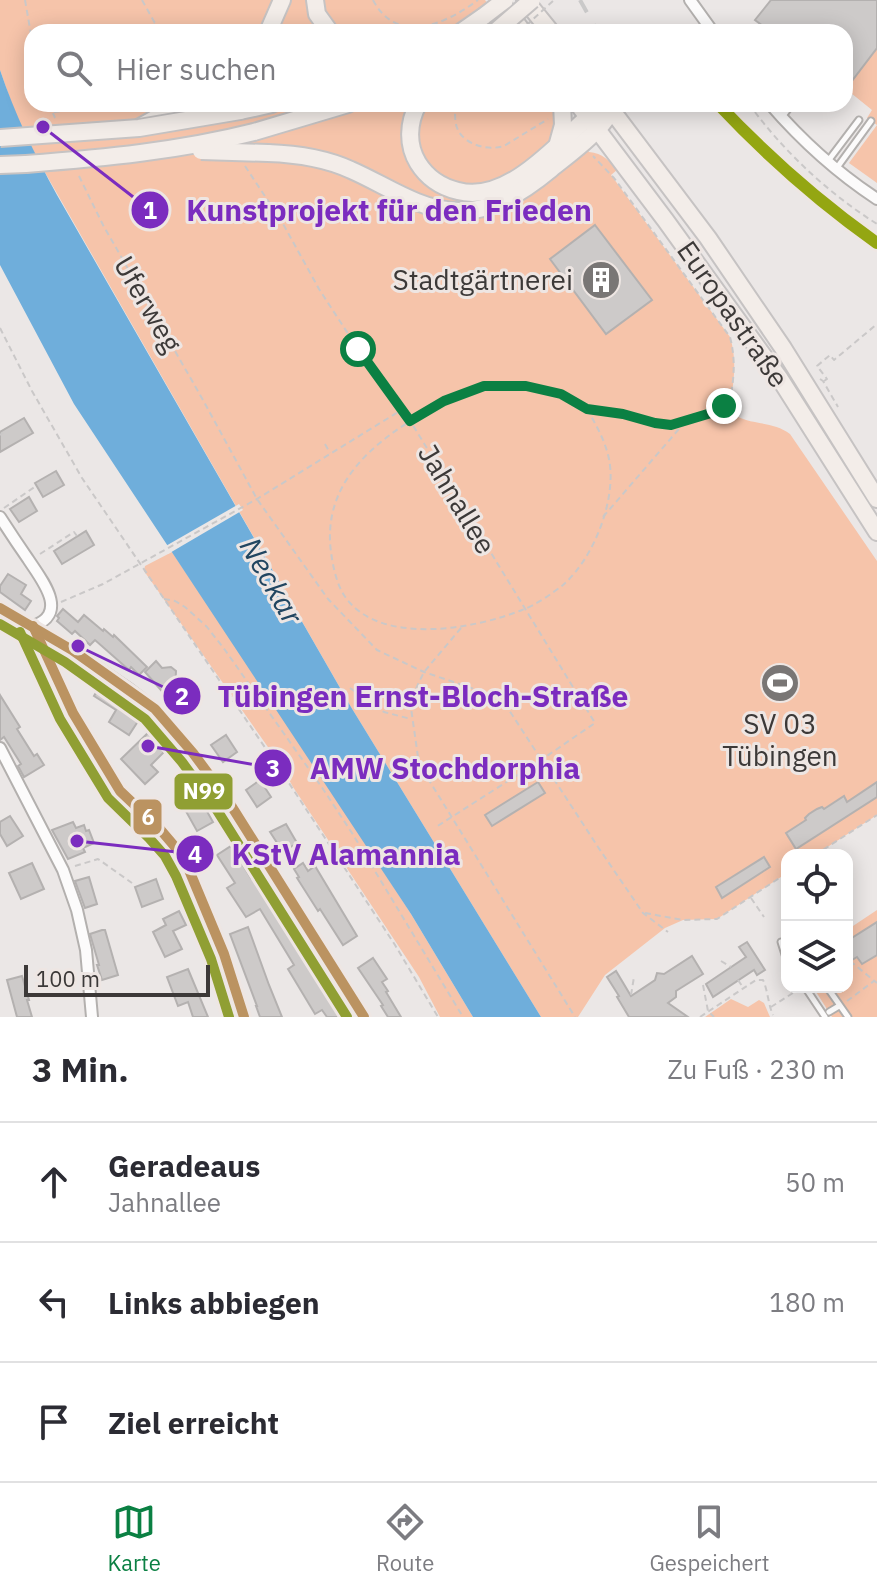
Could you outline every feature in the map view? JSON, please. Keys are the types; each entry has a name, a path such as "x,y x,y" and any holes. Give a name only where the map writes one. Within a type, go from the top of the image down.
{"main road":[{"path":"272,24 282,0"},
{"path":"315,0 317,14 324,24"},
{"path":"467,24 479,6 502,0 516,24"},
{"path":"525,0 544,24"},
{"path":"504,24 532,0"},
{"path":"139,128 167,112"},
{"path":"0,138 139,128 234,112"},
{"path":"0,165 163,151 254,132 321,112"},
{"path":"414,112 410,130 416,160 435,182 466,193 497,189 513,181 588,117"},
{"path":"557,145 563,125 559,112"},
{"name":"Europastraße","path":"614,112 708,238 783,348 877,499"},
{"path":"163,151 268,153 324,160 418,203 444,210 464,211 502,203 520,193 583,141 588,117"},
{"name":"Europastraße","path":"588,117 780,379 877,532"}],"street":[{"path":"690,0 707,24"},
{"path":"777,112 808,146 877,199"},
{"path":"0,517 48,587 52,602 46,618 33,626"},
{"path":"0,608 33,626 155,709 227,799 364,1017"},
{"path":"33,626 73,713 120,791 159,828 189,870 224,954 244,1017"},
{"path":"0,748 63,870 82,926 92,1017"}],"lane":[{"path":"782,117 786,112"},
{"path":"831,166 859,120"},
{"path":"831,166 871,121"},
{"path":"808,993 827,1014 839,1006"},
{"path":"831,993 848,1017"}],"path":[{"path":"25,0 29,24"},
{"path":"142,0 155,24"},
{"path":"373,0 386,18 398,24"},
{"path":"529,24 554,0"},
{"path":"430,24 479,6"},
{"path":"52,112 58,125"},
{"path":"456,112 460,134 486,148 504,146 555,112"},
{"path":"755,112 817,178 877,224"},
{"path":"583,141 594,158 614,178 730,337 735,353 729,404 671,425 587,409 561,393 526,386 484,386 444,401 380,441 358,462 344,485 334,506 331,550 336,577 346,599 368,617 389,625 449,629 481,623 524,609 563,584 586,558 611,488 609,460 601,433 587,409"},
{"name":"Uferweg","path":"80,177 103,225 257,499 328,599 377,650 424,672 480,691 509,710 643,913 668,932"},
{"name":"Jahnallee","path":"282,222 319,289 358,349 403,409 595,723 542,761"},
{"path":"825,380 817,366 830,355 834,360 877,324"},
{"path":"0,328 82,478 287,780 395,945 438,1017"},
{"path":"52,602 69,600 103,584 257,499 403,409"},
{"path":"602,518 685,421"},
{"path":"325,444 330,454"},
{"path":"0,511 36,486"},
{"path":"29,561 74,532 77,536"},
{"path":"69,535 72,540"},
{"path":"59,542 62,546"},
{"path":"163,599 185,607 207,627 225,650 352,833 463,1017"},
{"path":"463,626 424,672 410,701 419,764 575,1017"},
{"path":"350,688 384,712 412,720"},
{"path":"436,827 542,761"},
{"path":"824,849 877,815"},
{"path":"63,870 98,859 132,883"},
{"path":"643,913 683,920 717,919 781,877"},
{"path":"750,897 764,917"},
{"path":"721,961 731,967"},
{"path":"847,1000 876,982 853,963"},
{"path":"631,995 634,977"},
{"path":"738,980 743,987"},
{"path":"700,1017 752,981 763,980 773,1015"},
{"path":"703,985 708,1011 714,1017"},
{"path":"770,1008 794,993"}],"shaded area":[{"path":"0,0 485,0 502,24 24,24 24,112 562,112 589,152 602,156 617,170 611,175 730,337 734,367 730,412 790,434 877,561 877,815 824,849 781,849 781,877 717,919 683,920 665,928 605,975 578,1017 541,1017 351,707 31,148 0,70"},
{"path":"877,48 877,125 867,118 872,110 853,95 853,80"},
{"path":"877,125 877,183 849,163"},
{"path":"172,552 309,756 473,1017 440,1017 419,977 282,767 144,571 145,566"},
{"path":"877,910 877,1017 832,1017 817,993 853,993 853,926"},
{"path":"731,999 748,1007 759,1000 764,1003 770,1017 705,1017"}],"water":[{"name":"Neckar","path":"0,70 26,134 57,195 351,707 541,1017 473,1017 411,914 74,404 0,265"}],"pier":[{"path":"239,504 243,510 168,554 164,547"}],"building":[{"path":"771,0 877,0 877,48 853,80 853,24 760,24 755,20"},
{"name":"Stadtgärtnerei","path":"595,225 652,300 606,334 550,259"},
{"path":"24,418 33,433 0,452 0,432"},
{"path":"56,471 64,485 43,497 35,483"},
{"path":"29,497 37,511 19,522 10,509"},
{"path":"86,531 94,545 62,564 54,551"},
{"path":"8,574 26,585 21,594 31,601 25,610 0,592 0,586"},
{"path":"63,609 78,622 84,615 103,631 114,635 147,667 139,675 95,640 90,645 75,631 72,634 57,621"},
{"path":"156,661 162,668 171,667 176,671 175,692 168,698 145,672"},
{"path":"100,686 144,712 129,735 109,722 116,710 94,696"},
{"path":"0,695 20,727 17,729 34,756 37,754 44,765 24,777 18,766 21,764 4,737 0,740"},
{"path":"151,730 168,748 151,765 158,772 145,784 121,759"},
{"path":"226,735 237,752 223,762 211,745"},
{"path":"260,780 271,797 257,807 246,790"},
{"path":"538,782 545,793 492,826 485,815"},
{"path":"877,782 877,797 796,849 786,833 817,809 824,809 844,796 847,802"},
{"path":"199,797 213,822 197,831 183,806"},
{"path":"10,816 23,836 7,846 0,834 0,822"},
{"path":"73,822 76,828 84,825 86,831 89,830 94,843 83,848 85,852 68,859 52,830"},
{"path":"286,824 297,843 283,852 270,832"},
{"path":"231,846 251,878 254,876 339,1017 327,1017 322,1010 315,1014 288,969 294,965 260,909 246,917 227,888 235,883 217,855"},
{"path":"764,857 770,867 722,898 716,887"},
{"path":"32,863 44,889 21,899 9,873"},
{"path":"303,863 308,871 315,866 357,936 343,945 297,878 294,869"},
{"path":"89,877 97,904 85,908 75,881"},
{"path":"156,879 163,899 142,907 135,887"},
{"path":"179,911 186,925 173,931 182,949 165,957 153,932 166,925 163,919"},
{"path":"877,922 877,955 862,964 857,957 853,959 853,937"},
{"path":"248,927 282,1017 260,1017 230,934"},
{"path":"105,930 118,975 102,980 90,934"},
{"path":"747,942 765,970 757,975 754,970 713,997 706,984 746,957 739,947"},
{"path":"692,956 703,974 676,991 676,997 668,1003 688,1017 629,1017 607,977 616,971 631,996 655,980 657,973 664,974"},
{"path":"373,958 387,979 382,982 401,1017 388,1017 358,968"},
{"path":"188,969 208,1017 193,1017 188,1002 178,1006 167,977"},
{"path":"22,976 32,1017 17,1017 7,980"}],"railway":[{"path":"580,0 594,24"}],"transit line":[{"path":"726,112 794,178 877,243"},
{"name":"6","path":"0,608 72,650 155,709 227,799 364,1017"},
{"name":"N99","path":"0,624 65,662 145,719 215,807 347,1017"},
{"name":"6","path":"33,626 73,713 120,791 159,828 189,870 224,954 244,1017"},
{"name":"N99","path":"20,632 60,719 108,798 165,856 176,876 211,959 229,1017"}],"place":[{"name":"Kunstprojekt für den Frieden","path":"43,127"},
{"name":"Stadtgärtnerei","path":"601,280"},
{"name":"Tübingen Ernst-Bloch-Straße","path":"78,646"},
{"name":"SV 03 Tübingen","path":"780,683"},
{"name":"AMW Stochdorphia","path":"148,746"},
{"name":"KStV Alamannia","path":"77,841"}],"route":[{"path":"358,349 410,421 444,401 484,386 526,386 561,394 587,409 671,425 724,406"}]}
